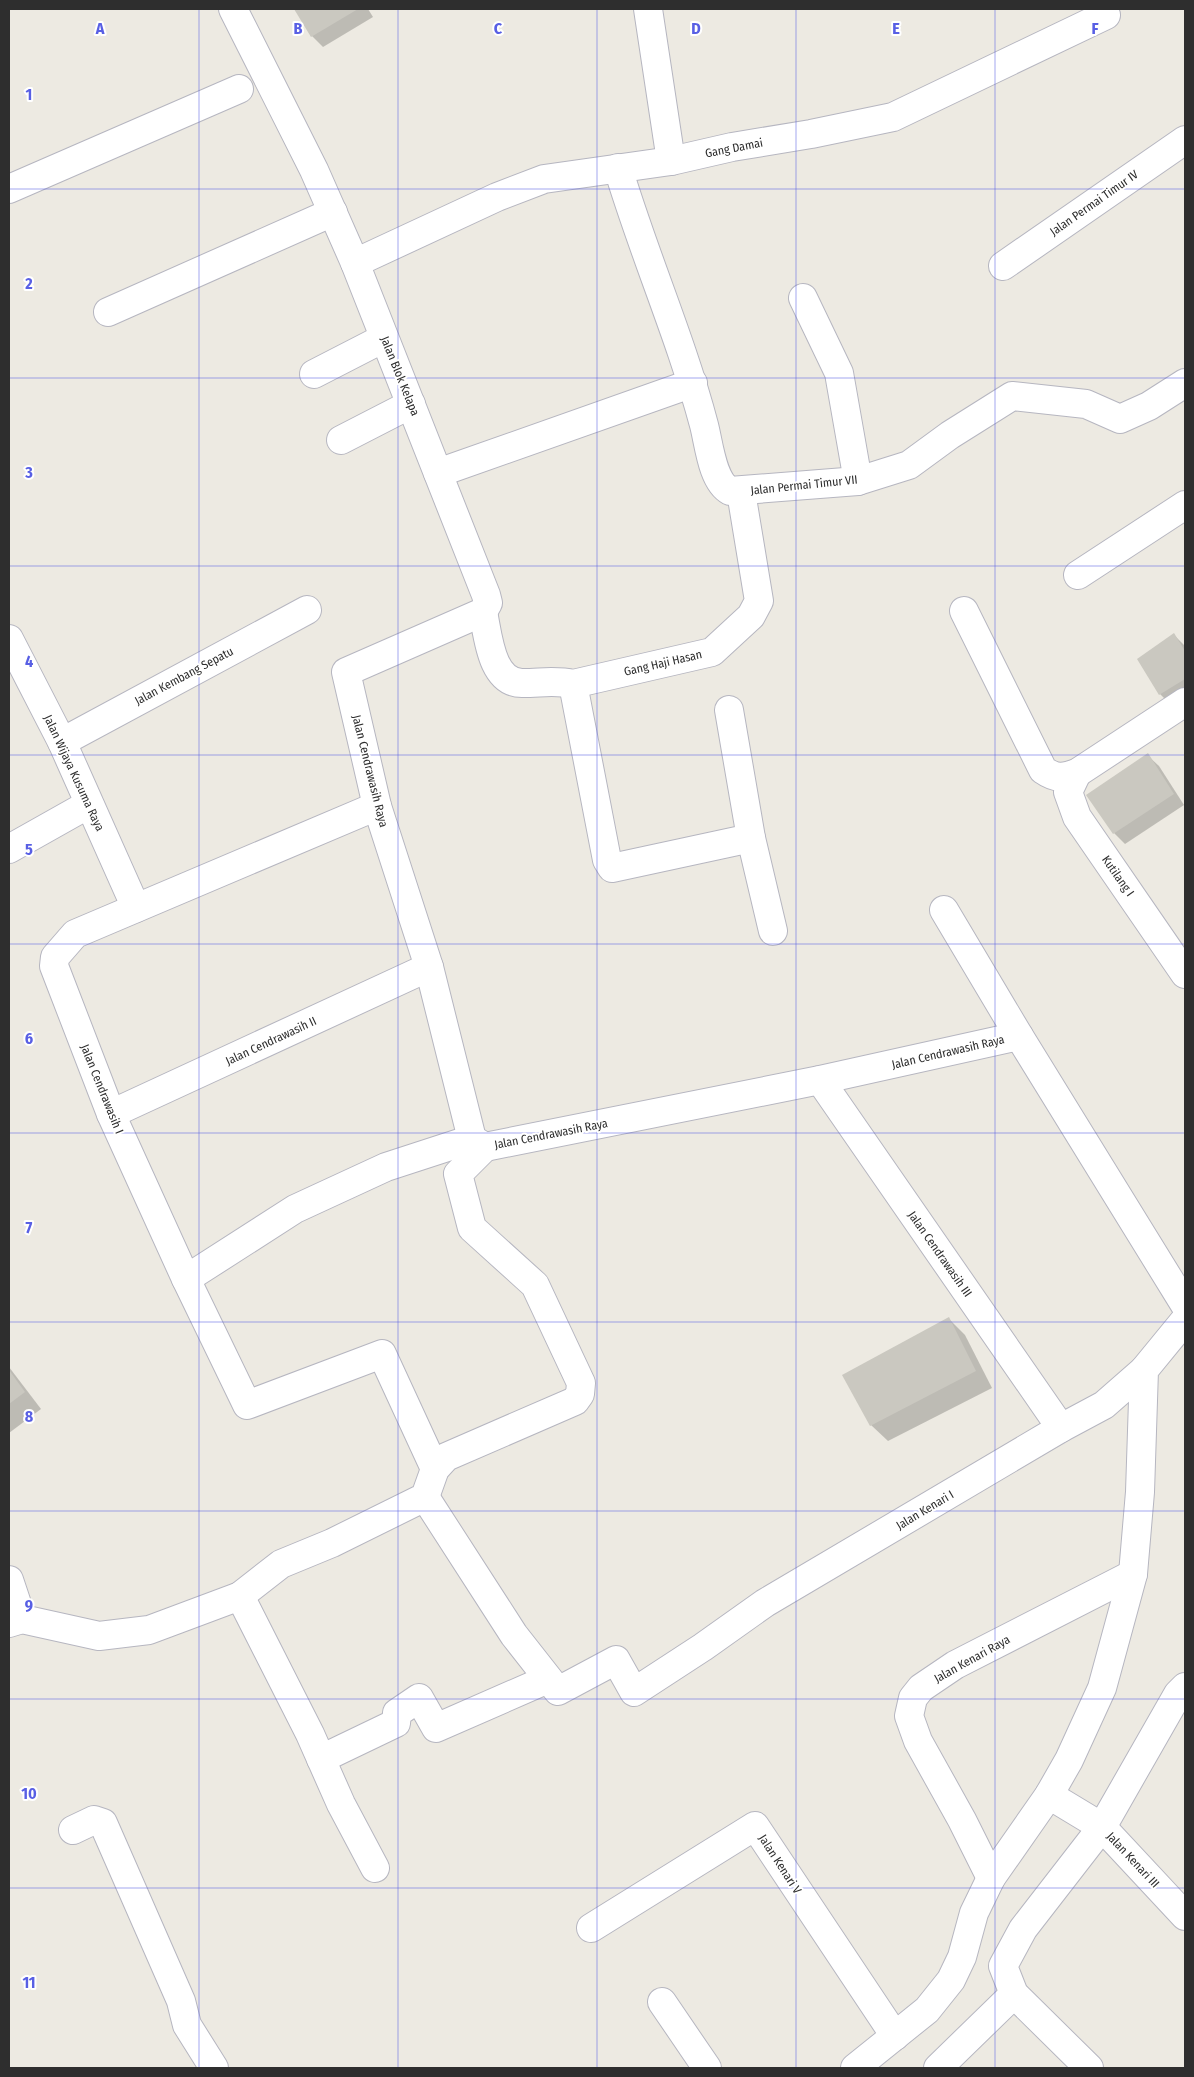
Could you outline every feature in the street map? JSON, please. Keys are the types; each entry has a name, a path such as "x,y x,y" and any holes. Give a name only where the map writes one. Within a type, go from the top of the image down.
{"street":[{"name":"Jalan Blok Kelapa","path":"233,9 333,212 355,263 486,594 488,603 483,612"},
{"path":"648,9 671,161"},
{"name":"Gang Damai","path":"355,263 523,186 558,176 671,161 732,147 811,134 893,117 1106,14"},
{"path":"9,189 239,89"},
{"name":"Jalan Permai Timur IV","path":"1003,266 1185,140"},
{"name":"Jalan Permai Timur VII","path":"618,168 693,383 716,473 724,488 730,491 741,492 858,481 909,465 950,435 1012,396 1086,404 1120,418 1150,406 1185,383"},
{"path":"108,312 333,212"},
{"path":"803,298 840,374 858,481"},
{"path":"314,374 384,338"},
{"path":"438,473 693,383"},
{"path":"341,440 411,404"},
{"name":"Gang Haji Hasan","path":"483,612 492,656 504,676 520,683 557,680 573,684 712,652 751,616 759,601 741,492"},
{"path":"1078,575 1185,505"},
{"name":"Jalan Kembang Sepatu","path":"62,742 307,610"},
{"path":"964,611 1043,770 1052,776 1062,778 1077,773 1185,702"},
{"name":"Jalan Cendrawasih Raya","path":"483,612 346,672 377,806 429,967 478,1143 820,1080 1019,1036"},
{"name":"Jalan Wijaya Kusuma Raya","path":"9,639 62,742 136,908"},
{"path":"573,684 607,860 612,868 751,838"},
{"path":"729,710 751,838 773,931"},
{"name":"Kutilang I","path":"1077,773 1068,792 1077,817 1185,974"},
{"path":"9,848 89,804"},
{"name":"Jalan Cendrawasih I","path":"377,806 75,934 55,957 54,966 112,1114 186,1279 247,1405 382,1354 435,1469"},
{"name":"Jalan Cendrawasih Raya","path":"944,910 1019,1036 1185,1305"},
{"name":"Jalan Cendrawasih II","path":"112,1114 429,967"},
{"name":"Jalan Cendrawasih III","path":"820,1080 1061,1428"},
{"path":"186,1279 295,1209 386,1167 478,1143"},
{"path":"9,1580 15,1621 99,1636 149,1630 240,1596 281,1564 332,1543 425,1497 435,1469 446,1456 575,1401 580,1394 582,1383 534,1285 472,1228 458,1174 478,1143"},
{"path":"1089,2068 984,1962 974,1914 991,1878 1049,1795 1070,1760 1102,1688 1133,1574 1140,1492 1144,1370 1185,1320"},
{"name":"Jalan Kenari I","path":"548,1679 558,1691 616,1660 634,1692 765,1604 1061,1428 1104,1405 1144,1370"},
{"path":"321,1759 396,1723 397,1712 419,1698 436,1728 548,1679 514,1635 425,1497"},
{"name":"Jalan Kenari Raya","path":"991,1878 918,1741 909,1716 913,1698 921,1688 955,1665 1133,1574"},
{"path":"240,1596 321,1759 341,1804 375,1868"},
{"path":"855,2068 927,2010 951,1980 984,1962 1023,1929 1102,1827 1178,1694 1185,1687"},
{"name":"Jalan Kenari III","path":"1049,1795 1102,1827 1185,1916"},
{"path":"73,1830 94,1820 103,1823 181,2001 188,2025 214,2068"},
{"name":"Jalan Kenari V","path":"591,1928 755,1826 895,2036"},
{"path":"938,2068 1014,1994"},
{"path":"662,2002 707,2068"}],"building":[{"path":"294,9 358,9 311,37"},
{"path":"1174,633 1185,651 1185,679 1159,695 1137,659"},
{"path":"1148,753 1174,794 1113,834 1086,795"},
{"path":"949,1317 976,1371 870,1426 842,1375"},
{"path":"9,1370 25,1392 9,1404"}]}
